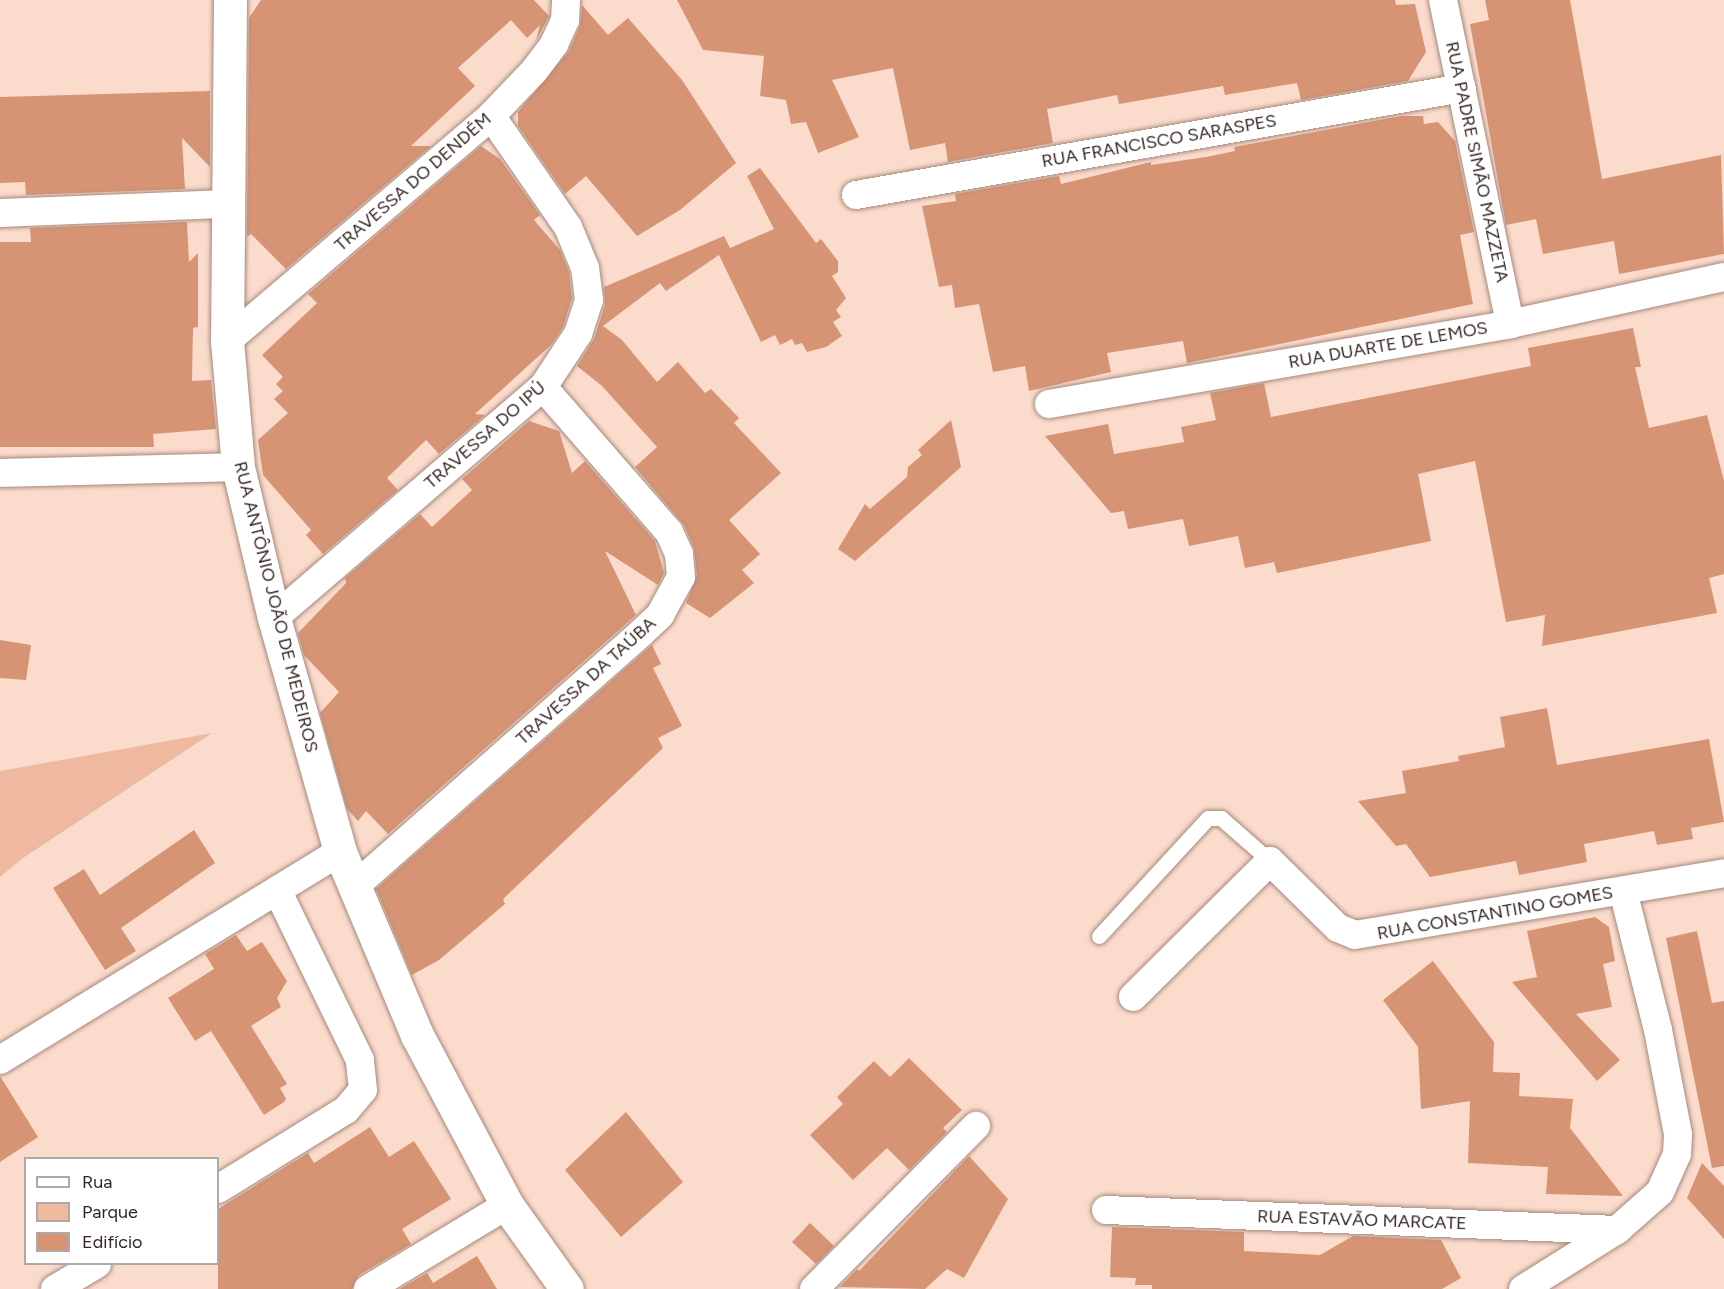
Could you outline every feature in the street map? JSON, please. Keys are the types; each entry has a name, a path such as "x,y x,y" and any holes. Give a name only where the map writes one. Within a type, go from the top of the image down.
{"street":[{"name":"RUA ANTÔNIO JOÃO DE MEDEIROS","path":"230,0 226,204 227,341 238,467 274,618 340,852 417,1035 507,1205 567,1289"},
{"name":"TRAVESSA DO DENDÉM","path":"227,341 491,116 554,44 565,20 566,0"},
{"name":"RUA PADRE SIMÃO MAZZETA","path":"1443,0 1510,324"},
{"name":"RUA FRANCISCO SARASPES","path":"856,195 1462,88"},
{"name":"TRAVESSA DO IPÚ","path":"274,618 543,387 578,334 589,300 585,268 568,227 491,116"},
{"path":"0,213 226,204"},
{"name":"RUA DUARTE DE LEMOS","path":"1049,404 1510,324 1724,277"},
{"name":"TRAVESSA DA TAÚBA","path":"354,887 642,632 666,606 681,577 680,554 669,532 543,387"},
{"path":"0,473 238,467"},
{"path":"0,1060 340,852"},
{"path":"1133,997 1270,861"},
{"name":"RUA CONSTANTINO GOMES","path":"1270,861 1338,928 1355,935 1724,873"},
{"path":"219,1188 346,1110 363,1090 365,1075 360,1060 277,890"},
{"path":"1523,1289 1617,1230 1660,1192 1674,1164 1678,1134 1658,1030 1623,891"},
{"path":"814,1289 976,1126"},
{"path":"368,1289 507,1205"},
{"name":"RUA ESTAVÃO MARCATE","path":"1107,1210 1617,1230"},
{"path":"55,1289 94,1265"}],"lane":[{"path":"1099,936 1208,818 1221,818 1270,861"}],"green space":[{"path":"212,733 23,858 0,877 0,771"}],"building":[{"path":"261,0 534,0 549,16 536,41 540,25 527,38 511,20 458,68 475,86 411,146 431,146 286,269 251,234 247,237 249,18"},
{"path":"677,0 1395,0 1396,5 1415,4 1426,52 1408,81 1301,100 1297,83 1225,95 1223,86 1119,104 1117,95 1047,109 1053,143 948,162 945,143 910,150 893,68 832,80 859,137 818,153 806,122 791,124 786,100 760,96 764,56 703,50"},
{"path":"1485,0 1570,0 1602,179 1721,155 1724,254 1619,274 1614,241 1543,254 1536,219 1506,225 1470,24 1489,20"},
{"path":"582,5 608,35 628,18 682,80 736,163 680,210 637,236 586,176 565,194 518,126 518,112 569,51 580,26"},
{"path":"210,91 210,167 182,138 185,189 26,195 25,182 0,183 0,97"},
{"path":"1401,116 1423,116 1424,124 1438,122 1455,141 1474,232 1460,235 1473,304 1187,363 1183,341 1107,353 1111,372 1029,391 1025,366 993,372 979,304 955,308 952,285 939,287 922,206 956,201 955,194 1059,176 1061,184 1151,162 1151,165 1206,157 1235,151 1234,147"},
{"path":"481,146 500,159 540,215 534,220 560,250 569,272 572,298 563,327 552,344 475,414 485,415 439,454 426,440 387,478 398,490 323,554 306,535 311,530 263,475 258,440 288,413 274,399 283,391 276,384 283,377 262,355 317,303 308,294"},
{"path":"760,168 816,243 821,239 838,261 838,272 832,276 846,298 836,310 841,317 833,322 842,336 826,347 807,352 802,343 795,345 792,339 780,345 775,335 761,342 719,255 666,291 660,283 603,326 622,340 657,382 678,362 705,393 711,389 739,418 734,423 781,473 729,520 760,554 742,570 754,583 710,618 686,603 697,576 694,548 684,525 635,467 657,447 602,386 577,366 594,339 605,305 604,287 724,236 730,248 774,229 747,176"},
{"path":"187,222 189,262 198,253 198,327 193,328 192,381 211,380 216,429 153,434 154,447 0,447 0,242 31,242 30,228"},
{"path":"1633,328 1641,367 1635,367 1649,428 1707,415 1724,481 1724,574 1709,578 1717,613 1542,646 1545,615 1506,622 1475,461 1418,474 1431,541 1277,573 1274,562 1245,568 1238,536 1189,546 1183,519 1128,529 1124,511 1111,513 1045,436 1108,424 1114,454 1184,442 1181,427 1216,420 1210,393 1264,383 1271,417 1531,366 1528,348"},
{"path":"951,420 961,467 855,561 838,549 865,504 870,509 907,477 908,467 922,455 918,450"},
{"path":"529,421 559,431 572,473 585,461 655,541 664,573 658,585 605,551 636,615 388,834 366,811 358,821 347,809 320,713 339,692 304,655 298,633 346,583 345,578 420,514 432,527 472,490 462,479"},
{"path":"0,640 31,645 26,680 0,678"},
{"path":"652,645 661,664 653,668 682,726 658,738 663,748 503,899 505,904 439,960 412,975 376,889"},
{"path":"1547,708 1557,765 1709,739 1724,822 1691,828 1693,839 1657,845 1654,831 1584,844 1587,862 1519,875 1516,861 1430,877 1406,844 1396,846 1358,801 1406,793 1402,771 1459,761 1458,756 1505,747 1500,717"},
{"path":"194,830 215,863 121,928 136,951 105,970 53,888 84,869 100,895"},
{"path":"1595,917 1609,927 1615,961 1603,964 1612,1007 1576,1014 1620,1060 1597,1081 1512,982 1537,977 1527,931"},
{"path":"1697,931 1712,1003 1724,1001 1724,1166 1712,1168 1666,938"},
{"path":"236,935 247,951 262,942 287,981 277,998 281,1007 251,1026 287,1084 280,1088 286,1099 284,1102 264,1115 211,1031 195,1041 168,998 214,969 205,954"},
{"path":"1433,961 1494,1042 1493,1072 1520,1073 1519,1096 1573,1099 1570,1128 1623,1196 1546,1194 1548,1167 1468,1163 1470,1101 1421,1109 1418,1047 1383,1000"},
{"path":"909,1058 962,1110 943,1128 947,1132 909,1170 887,1148 853,1180 810,1135 843,1104 837,1097 874,1061 890,1077"},
{"path":"0,1076 38,1137 0,1162"},
{"path":"626,1112 683,1182 621,1237 565,1170"},
{"path":"370,1127 389,1157 414,1141 451,1199 402,1229 411,1244 359,1275 352,1289 218,1289 219,1208 308,1153 314,1163"},
{"path":"969,1156 1008,1199 964,1278 947,1269 925,1289 840,1287 857,1269 859,1271"},
{"path":"1702,1163 1724,1186 1724,1239 1687,1198"},
{"path":"810,1223 834,1246 816,1264 792,1242"},
{"path":"1112,1227 1244,1232 1244,1251 1320,1255 1353,1236 1441,1240 1461,1278 1442,1289 1152,1289 1152,1285 1135,1285 1136,1278 1110,1277"},
{"path":"477,1256 497,1289 400,1289 427,1273 433,1283"}]}
